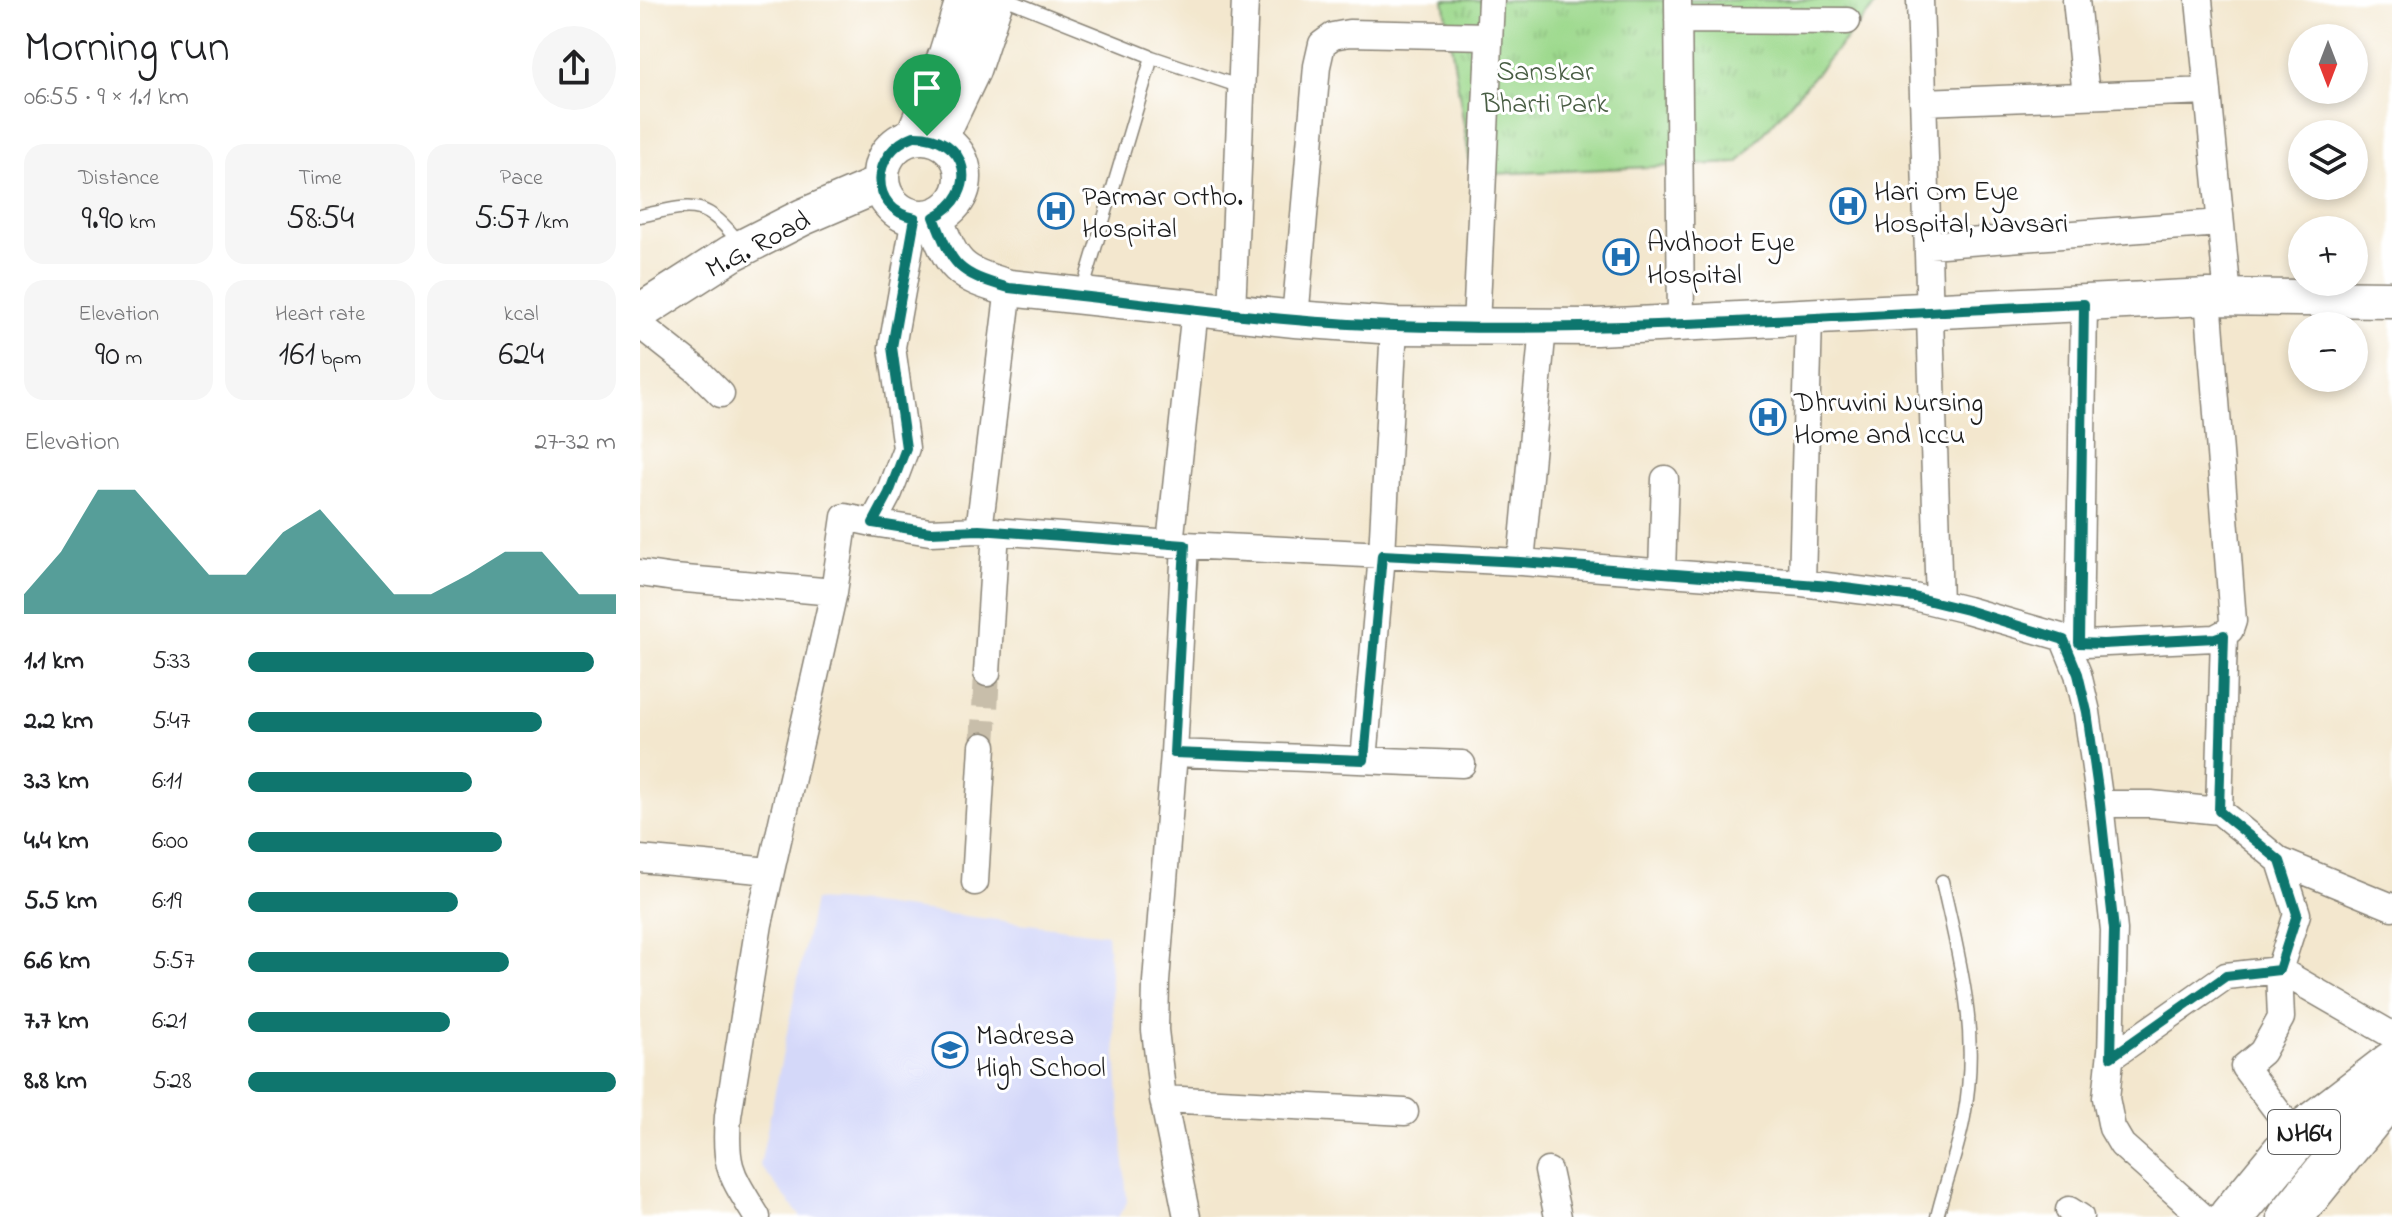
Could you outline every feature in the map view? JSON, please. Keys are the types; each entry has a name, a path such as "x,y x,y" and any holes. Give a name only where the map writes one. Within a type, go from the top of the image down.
{"highway":[{"name":"NH64","path":"2231,1217 2297,1137 2392,1064"},
{"name":"NH64","path":"2290,1217 2392,1091"}],"main road":[{"path":"926,138 964,0"},
{"path":"926,138 972,70 995,0"},
{"path":"926,138 951,148 960,159 964,173 956,200 946,211 924,218 906,216 894,208 885,197 880,177 884,159 892,149 902,141 926,138"},
{"name":"M.G. Road","path":"640,288 737,240 803,217 880,177"},
{"path":"924,218 961,270 1009,288 1295,319 1394,326 1596,327 2218,297 2392,299"},
{"name":"M.G. Road","path":"640,312 737,240"}],"street":[{"path":"1232,312 1245,0"},
{"path":"1476,326 1491,0"},
{"path":"1920,0 1939,603"},
{"path":"2076,0 2086,96"},
{"path":"757,1217 728,1164 728,1116 770,871 834,592 845,517 930,532 988,531 1521,562 1802,583 1939,603 2071,641 2103,644 2215,638 2230,630 2233,621 2218,297 2220,223 2199,0"},
{"path":"1681,323 1678,10 1847,21"},
{"path":"1295,319 1317,66 1322,44 1333,36 1349,33 1489,36"},
{"path":"1923,102 2208,91"},
{"path":"873,523 889,493 906,448 892,347 924,218"},
{"path":"1929,245 2220,223"},
{"path":"987,673 988,531 1009,288"},
{"path":"2084,304 2071,641 2087,712 2114,930 2111,1057 2106,1098 2112,1128 2122,1145 2203,1217"},
{"path":"1187,1217 1163,1099 1155,1030 1174,753 1178,544 1195,309"},
{"path":"1802,583 1809,317"},
{"path":"640,325 697,370 721,394"},
{"path":"1364,760 1382,555 1394,326"},
{"path":"1521,562 1543,327"},
{"path":"1662,572 1665,479"},
{"path":"640,573 834,592"},
{"path":"2219,811 2224,635"},
{"path":"975,882 983,746"},
{"path":"1174,753 1462,764"},
{"path":"2100,804 2151,804 2219,811 2280,861 2392,907"},
{"path":"640,859 770,871"},
{"path":"2280,861 2297,914 2279,970 2281,1018 2262,1052 2244,1067 2297,1137"},
{"path":"2111,1057 2226,976 2279,970 2392,1035"},
{"path":"1163,1099 1405,1112"},
{"path":"1548,1171 1558,1217"}],"lane":[{"path":"1009,0 1152,57 1241,87"},
{"path":"1081,295 1152,57"},
{"path":"640,216 687,206 702,209 737,240"},
{"path":"1937,1217 1964,1117 1970,1063 1967,991 1942,881"}],"shaded area":[{"name":"Madresa High School","path":"814,900 863,903 1107,934 1127,1202 1118,1217 801,1217 760,1165"}],"green space":[{"name":"Sanskar Bharti Park","path":"1444,0 1880,0 1738,163 1472,175"}],"tunnel":[{"path":"983,746 987,673"}],"place":[{"name":"Hari Om Eye Hospital, Navsari","path":"1848,206"},
{"name":"Parmar Ortho. Hospital","path":"1056,211"},
{"name":"Avdhoot Eye Hospital","path":"1621,257"},
{"name":"Dhruvini Nursing Home and Iccu","path":"1768,417"},
{"name":"Madresa High School","path":"950,1050"}],"route":[{"path":"914,136 927,136 939,139 951,148 960,159 964,173 956,200 946,211 934,217 947,253 961,270 1009,288 1295,319 1394,326 1596,327 2084,304 2079,643 2215,638 2224,635 2219,811 2280,861 2297,914 2279,970 2226,976 2111,1057 2114,930 2100,804 2087,712 2078,674 2064,640 1914,597 1830,586 1662,572 1382,555 1364,760 1174,753 1185,545 979,530 930,532 873,523 889,493 906,448 892,347 915,218 894,208 885,197 880,184 880,171 884,159 902,141 914,136"}]}
